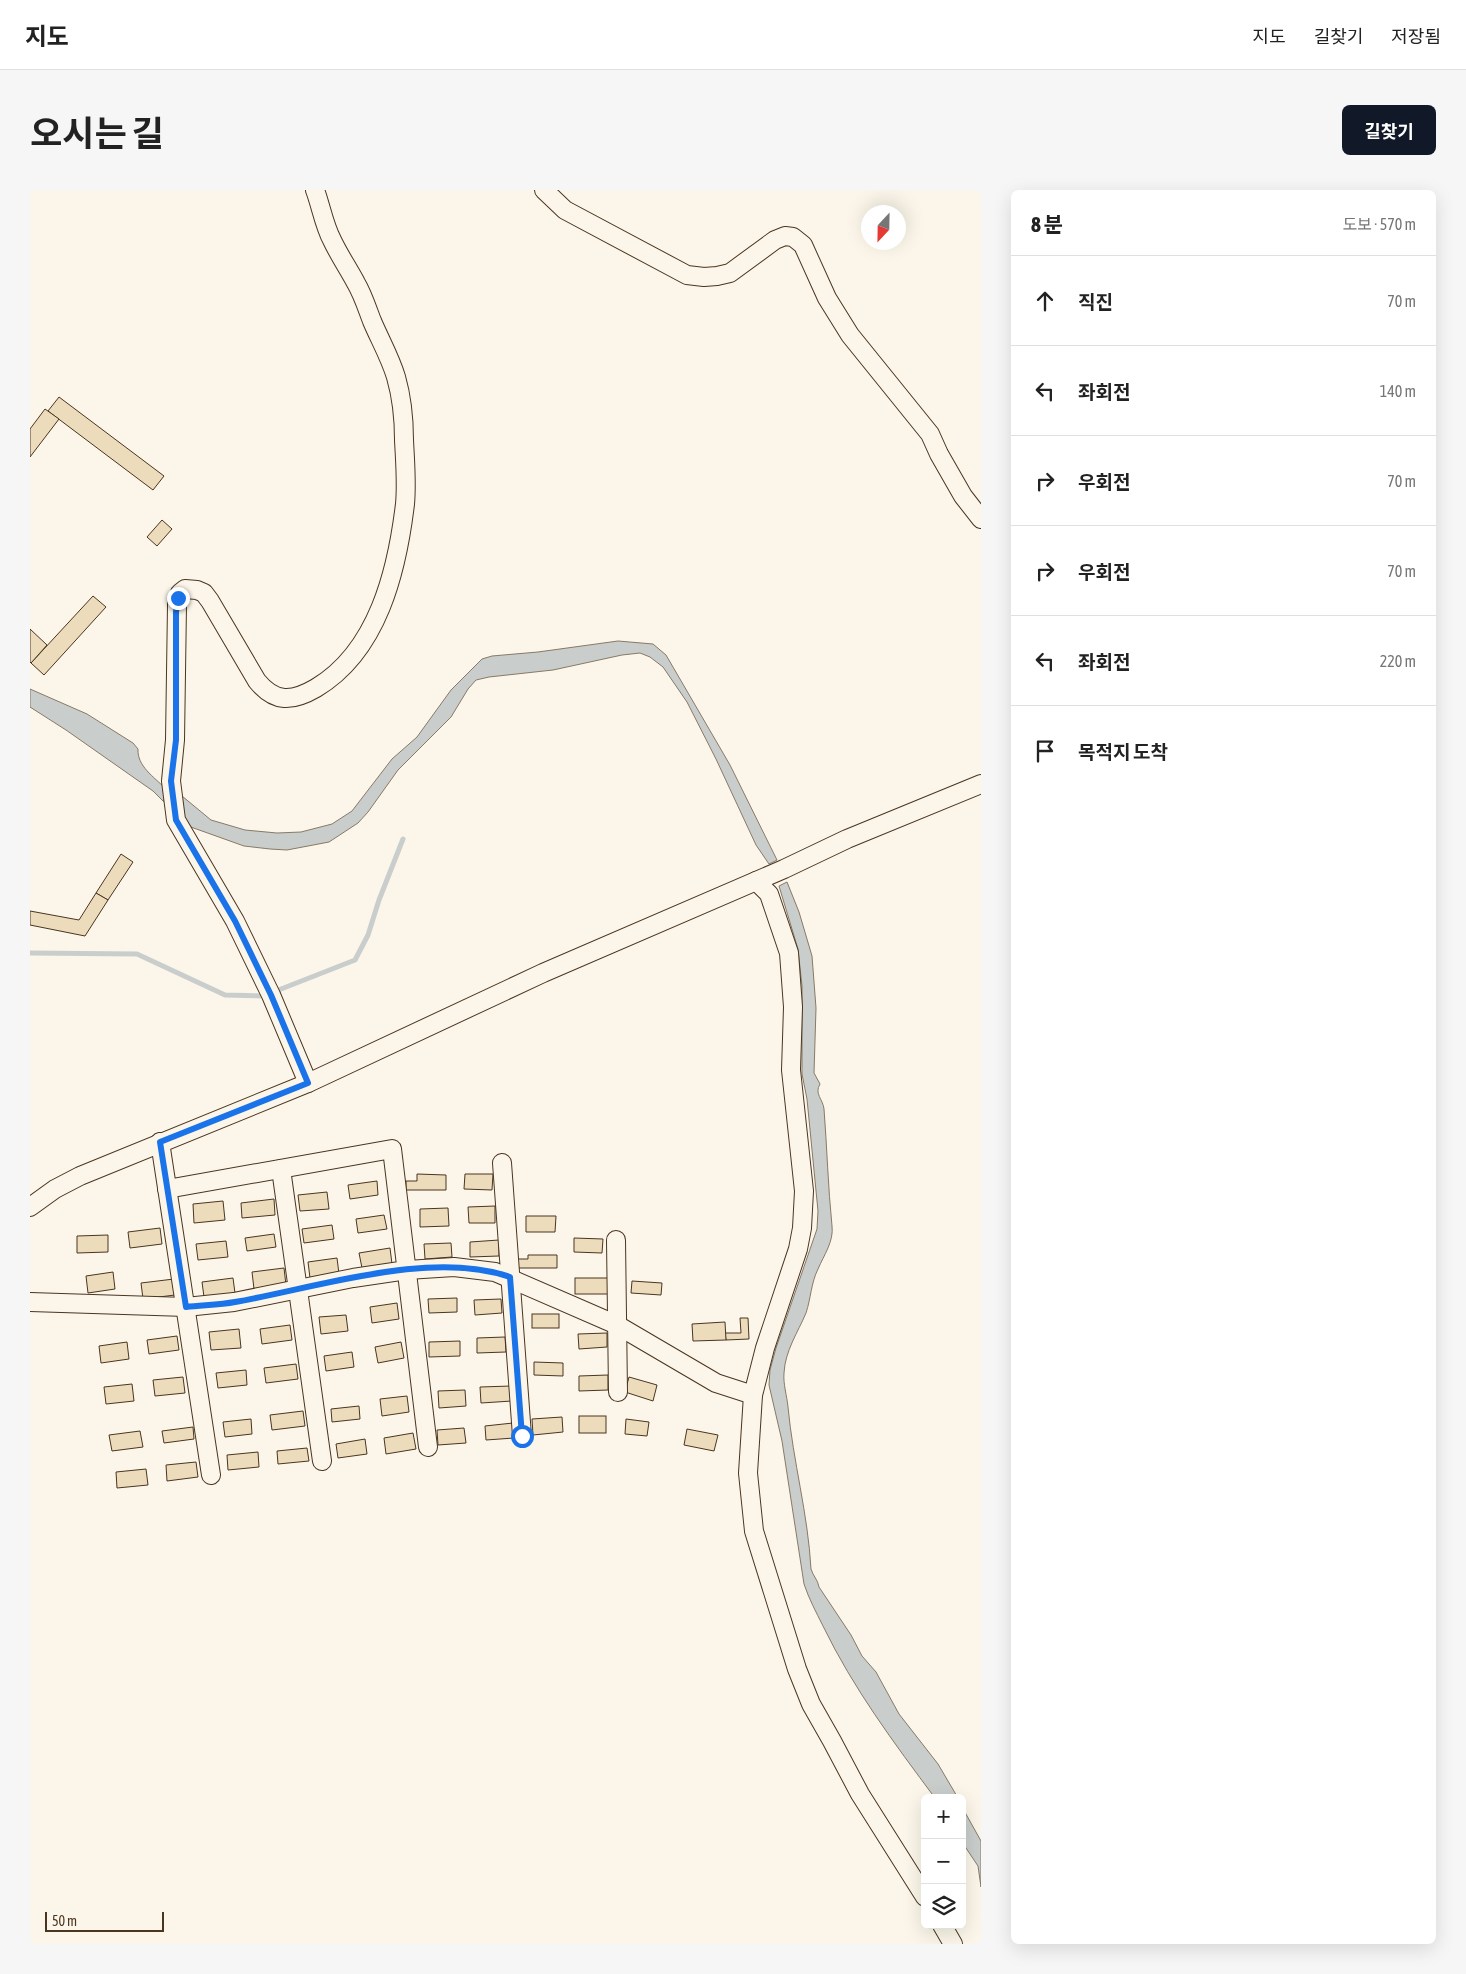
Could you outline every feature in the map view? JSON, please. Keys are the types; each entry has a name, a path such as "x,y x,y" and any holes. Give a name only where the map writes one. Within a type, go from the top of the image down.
{"street":[{"path":"308,1083 271,995 235,921 176,820 171,781 176,731 176,612 180,593 190,589 204,594 265,691 278,698 292,698 318,687 352,658 379,611 395,564 405,503 406,460 401,395 391,362 357,285 331,239 315,190"},
{"path":"544,190 565,210 687,275 704,278 730,273 775,240 785,236 794,237 803,245 827,298 850,335 930,434 963,496 981,519"},
{"path":"30,1207 55,1189 80,1176 308,1083 542,973 784,869 872,828 981,784"},
{"path":"761,879 769,894 789,953 793,1007 792,1070 803,1171 804,1201 802,1228 794,1262 765,1348 753,1395 748,1473 754,1531 797,1669 811,1704 860,1794 921,1891"},
{"path":"160,1142 211,1475"},
{"path":"167,1189 392,1150 428,1447"},
{"path":"502,1163 522,1436"},
{"path":"281,1169 322,1461"},
{"path":"616,1240 618,1392"},
{"path":"30,1302 186,1307 234,1302 353,1278 407,1270 454,1268 495,1272 617,1325 716,1383 753,1395"},
{"path":"944,1929 953,1944"}],"shaded area":[{"path":"618,641 653,644 666,655 730,765 777,860 769,864 756,845 687,702 663,667 650,657 640,653 553,670 476,680 468,689 451,717 398,770 368,812 358,823 329,842 287,850 244,846 188,826 180,810 182,796 211,820 245,830 277,833 301,832 332,824 352,811 392,759 417,737 451,690 482,659 492,656"},
{"path":"30,689 87,714 133,743 138,749 138,755 143,766 165,788 164,802 153,791 30,707"},
{"path":"787,882 799,912 812,956 816,1008 814,1073 820,1084 818,1094 824,1109 832,1232 828,1248 814,1280 806,1313 789,1349 784,1373 790,1427 807,1528 811,1569 819,1587 851,1635 862,1656 876,1672 899,1714 938,1764 956,1794 932,1794 904,1757 847,1671 815,1611 804,1584 782,1441 769,1385 770,1370 776,1348 817,1229 818,1211 807,1099 802,1074 802,986 798,949 779,886"},
{"path":"966,1814 981,1841 981,1887 978,1866 966,1848"}],"building":[{"path":"59,397 164,476 153,490 48,411"},
{"path":"45,409 59,419 30,457 30,429"},
{"path":"162,520 172,529 157,546 147,537"},
{"path":"93,596 106,607 44,675 31,663"},
{"path":"30,629 47,645 31,663 30,662"},
{"path":"121,854 133,862 108,900 96,893"},
{"path":"96,893 108,900 85,936 30,925 30,911 79,920"},
{"path":"417,1174 446,1175 446,1190 406,1190 406,1181 417,1181"},
{"path":"465,1174 493,1174 492,1190 464,1189"},
{"path":"377,1181 378,1195 350,1199 348,1185"},
{"path":"327,1192 329,1209 300,1211 298,1195"},
{"path":"274,1199 275,1215 242,1218 241,1203"},
{"path":"223,1201 225,1220 194,1223 193,1204"},
{"path":"495,1206 495,1223 469,1223 468,1207"},
{"path":"448,1208 449,1226 420,1227 420,1209"},
{"path":"384,1215 387,1229 358,1233 356,1219"},
{"path":"526,1216 556,1216 555,1232 526,1232"},
{"path":"332,1225 334,1239 304,1243 302,1229"},
{"path":"160,1228 162,1244 130,1248 128,1232"},
{"path":"274,1234 276,1247 247,1251 245,1238"},
{"path":"108,1235 108,1252 77,1253 77,1236"},
{"path":"574,1238 603,1239 602,1253 574,1252"},
{"path":"499,1240 499,1256 470,1257 470,1242"},
{"path":"226,1241 228,1257 198,1260 196,1244"},
{"path":"451,1243 452,1257 425,1259 424,1244"},
{"path":"390,1248 392,1264 362,1268 359,1253"},
{"path":"528,1255 557,1255 557,1268 515,1268 515,1259 528,1259"},
{"path":"337,1258 339,1274 310,1278 308,1262"},
{"path":"284,1268 286,1285 254,1289 252,1272"},
{"path":"113,1272 115,1289 88,1293 86,1276"},
{"path":"233,1278 235,1293 204,1297 202,1282"},
{"path":"575,1278 608,1278 608,1294 575,1294"},
{"path":"174,1279 175,1295 143,1299 141,1283"},
{"path":"632,1281 662,1283 661,1295 631,1293"},
{"path":"457,1298 457,1312 429,1313 428,1299"},
{"path":"501,1299 502,1313 475,1315 474,1300"},
{"path":"397,1303 399,1319 372,1323 370,1307"},
{"path":"532,1314 559,1314 559,1328 532,1328"},
{"path":"346,1315 348,1331 321,1334 319,1317"},
{"path":"740,1318 748,1318 749,1339 726,1340 725,1333 741,1333"},
{"path":"725,1322 726,1340 693,1341 692,1324"},
{"path":"290,1325 292,1340 262,1344 260,1329"},
{"path":"239,1329 241,1348 211,1350 209,1332"},
{"path":"607,1333 607,1347 579,1349 578,1334"},
{"path":"177,1336 179,1350 149,1354 147,1340"},
{"path":"505,1337 506,1352 477,1353 477,1338"},
{"path":"460,1341 460,1356 429,1357 429,1342"},
{"path":"127,1342 129,1359 101,1363 99,1346"},
{"path":"401,1342 404,1358 378,1363 375,1347"},
{"path":"352,1352 354,1367 326,1371 324,1356"},
{"path":"534,1362 563,1363 563,1376 534,1375"},
{"path":"296,1364 298,1379 266,1383 264,1368"},
{"path":"246,1370 247,1385 218,1388 216,1373"},
{"path":"608,1375 608,1390 579,1391 579,1376"},
{"path":"183,1377 185,1393 155,1396 153,1380"},
{"path":"629,1377 657,1385 653,1401 625,1392"},
{"path":"132,1384 134,1401 106,1404 104,1387"},
{"path":"511,1386 512,1401 481,1403 480,1387"},
{"path":"465,1390 466,1406 439,1408 438,1391"},
{"path":"407,1396 409,1412 382,1416 380,1399"},
{"path":"359,1406 360,1419 332,1422 331,1409"},
{"path":"303,1411 305,1426 272,1430 270,1415"},
{"path":"579,1416 606,1416 606,1433 579,1433"},
{"path":"562,1417 563,1432 533,1435 532,1419"},
{"path":"251,1419 252,1434 225,1437 223,1422"},
{"path":"626,1419 649,1422 647,1436 625,1434"},
{"path":"513,1423 514,1438 486,1440 485,1426"},
{"path":"193,1427 194,1439 164,1443 162,1431"},
{"path":"464,1428 466,1443 438,1445 437,1430"},
{"path":"687,1429 718,1435 714,1451 684,1445"},
{"path":"140,1431 143,1447 112,1451 109,1435"},
{"path":"413,1433 416,1449 386,1454 384,1438"},
{"path":"365,1439 367,1454 338,1458 336,1444"},
{"path":"307,1448 309,1461 278,1464 277,1451"},
{"path":"258,1452 259,1467 228,1470 227,1455"},
{"path":"196,1462 198,1477 167,1481 166,1465"},
{"path":"146,1469 148,1485 117,1488 116,1472"}],"waterway":[{"path":"276,991 355,960 368,935 379,900 403,839"},
{"path":"30,953 137,954 225,995 264,996"}],"route":[{"path":"178,598 176,612 176,740 171,781 176,820 235,921 271,995 308,1083 160,1142 186,1307 234,1302 353,1278 407,1270 454,1268 495,1272 510,1277 522,1436"}]}
